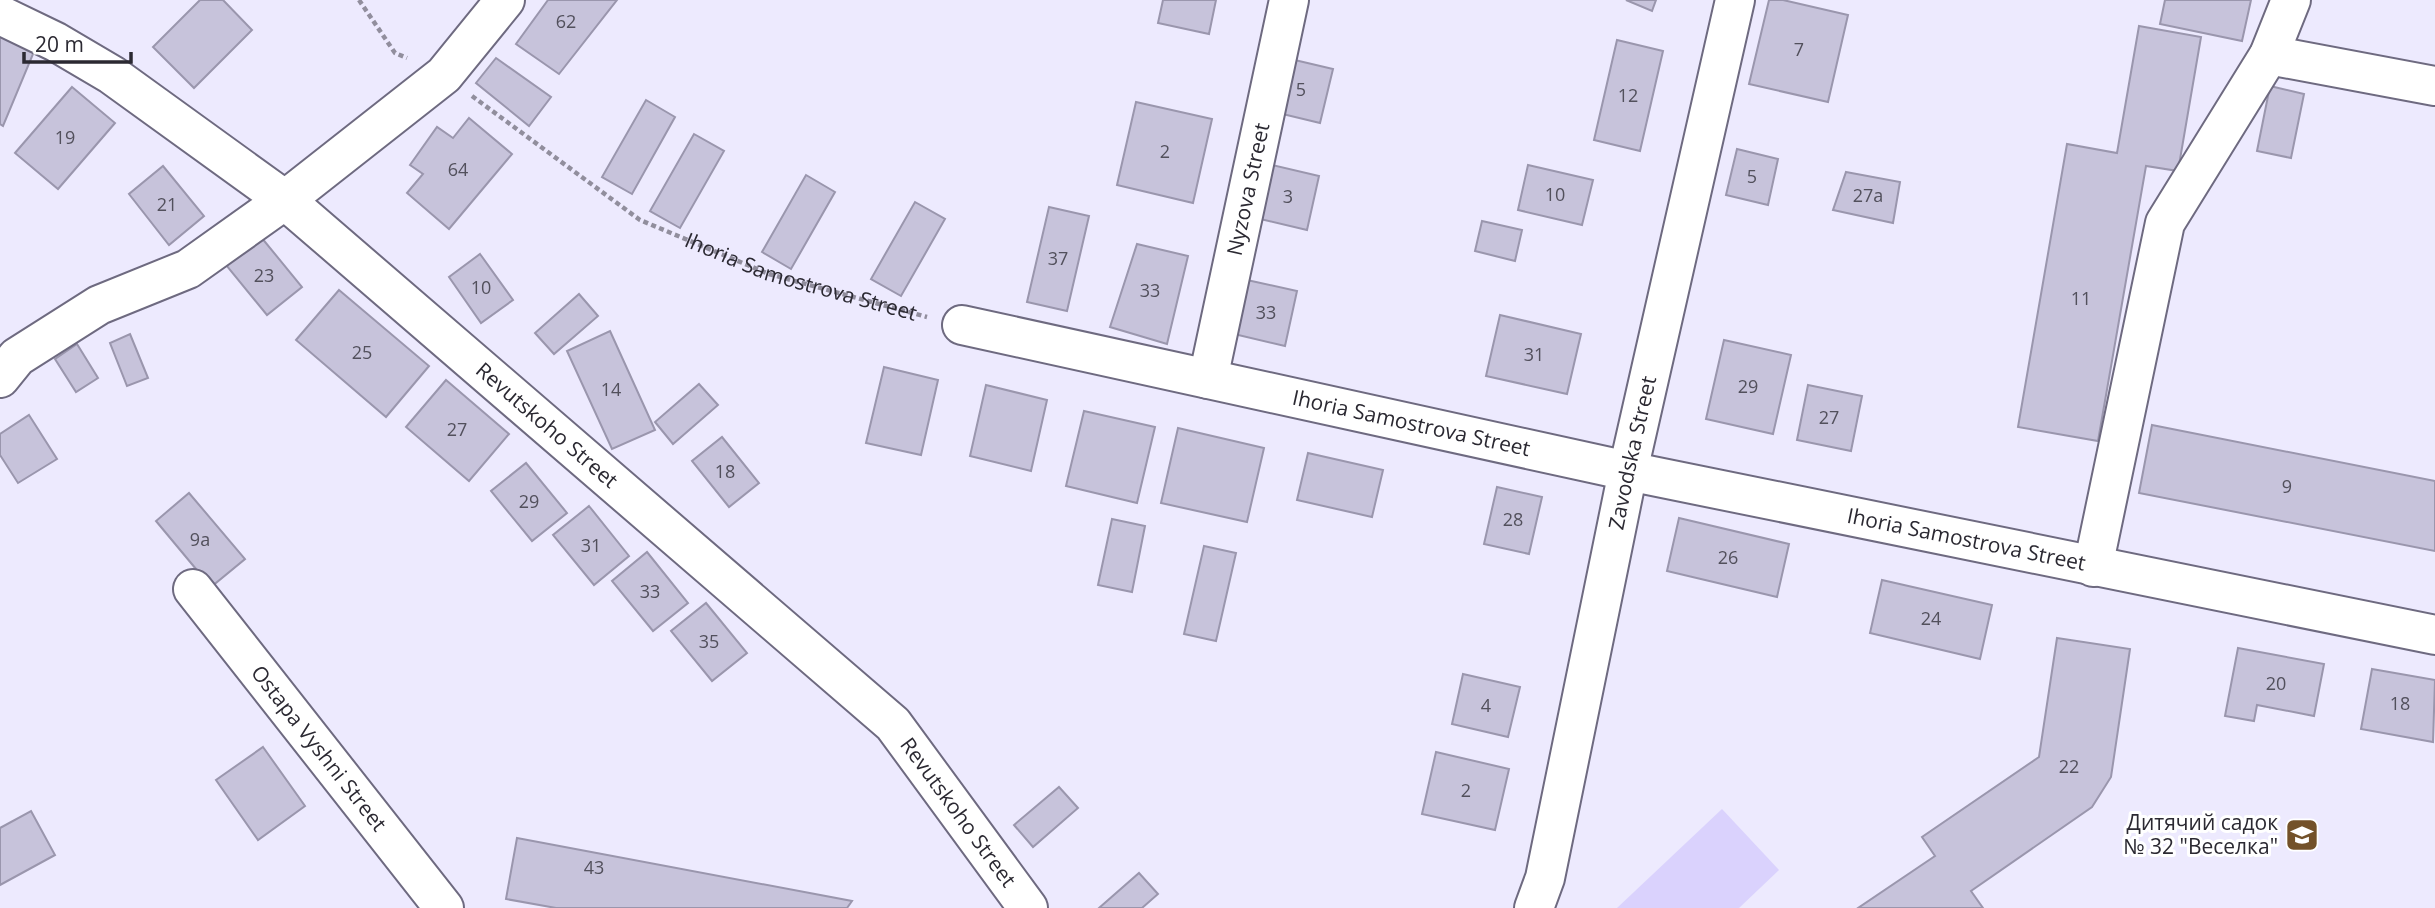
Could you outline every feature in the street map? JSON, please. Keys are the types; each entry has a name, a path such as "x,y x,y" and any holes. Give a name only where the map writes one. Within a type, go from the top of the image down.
{"street":[{"path":"0,378 17,357 99,305 188,269 285,200 444,75 505,0"},
{"name":"Nyzova Street","path":"1208,379 1289,0"},
{"name":"Zavodska Street","path":"1534,908 1545,878 1628,471 1735,0"},
{"path":"2093,567 2165,223 2269,55 2291,0"},
{"name":"Revutskoho Street","path":"0,15 56,42 112,75 285,200 893,724 1028,908"},
{"path":"2269,55 2435,86"},
{"name":"Ihoria Samostrova Street","path":"962,325 1628,471 2435,635"},
{"name":"Ostapa Vyshni Street","path":"193,589 444,908"}],"path":[{"path":"359,0 396,53"},
{"name":"Ihoria Samostrova Street","path":"444,75 640,220 769,274 859,300 962,325"}],"shaded area":[{"path":"1722,809 1779,870 1739,908 1617,908"}],"building":[{"path":"200,0 223,0 252,30 194,88 153,47"},
{"path":"548,0 617,0 559,74 516,44"},
{"path":"1163,0 1216,0 1209,34 1158,23"},
{"path":"1626,0 1656,0 1652,11"},
{"path":"1769,0 1783,0 1848,15 1828,102 1749,84"},
{"path":"2165,0 2251,0 2242,41 2160,24"},
{"path":"0,26 38,42 3,126 0,124"},
{"path":"2139,26 2201,37 2178,171 2146,166 2098,441 2018,427 2067,144 2117,153"},
{"path":"1617,40 1663,51 1640,151 1594,140"},
{"path":"1282,57 1333,69 1320,123 1270,111"},
{"path":"496,58 551,97 529,126 476,83"},
{"path":"2270,86 2304,94 2291,158 2257,151"},
{"path":"72,87 115,123 58,189 15,153"},
{"path":"646,100 675,117 632,194 602,177"},
{"path":"1136,102 1212,119 1193,203 1117,185"},
{"path":"469,118 512,154 449,229 407,193 423,174 410,165 437,127 453,138"},
{"path":"694,134 724,151 680,228 650,211"},
{"path":"1737,149 1778,159 1768,205 1726,195"},
{"path":"1268,164 1319,176 1307,230 1256,218"},
{"path":"1528,165 1593,180 1582,225 1518,210"},
{"path":"163,166 204,216 169,245 129,194"},
{"path":"1846,172 1900,182 1893,223 1833,210"},
{"path":"806,175 835,192 791,269 762,252"},
{"path":"915,202 945,219 901,296 871,279"},
{"path":"1049,207 1089,216 1067,311 1027,302"},
{"path":"1482,221 1522,230 1515,261 1475,251"},
{"path":"261,237 302,287 267,315 226,265"},
{"path":"1137,244 1188,256 1167,344 1110,327"},
{"path":"480,254 513,300 481,323 449,277"},
{"path":"1247,280 1297,291 1285,346 1234,334"},
{"path":"339,290 429,366 386,417 296,340"},
{"path":"579,294 598,316 554,354 535,333"},
{"path":"1500,315 1581,334 1567,394 1486,376"},
{"path":"610,331 655,430 612,449 567,351"},
{"path":"130,334 148,378 127,386 110,343"},
{"path":"1724,340 1791,355 1773,434 1706,419"},
{"path":"77,344 98,378 76,392 55,359"},
{"path":"884,367 938,380 921,455 866,443"},
{"path":"446,380 509,434 469,481 406,427"},
{"path":"699,384 718,405 673,444 655,422"},
{"path":"986,385 1047,400 1031,471 970,456"},
{"path":"1808,385 1862,396 1851,451 1797,440"},
{"path":"1084,411 1155,427 1137,503 1066,486"},
{"path":"29,415 57,459 18,483 0,455 0,434"},
{"path":"2152,425 2435,481 2435,551 2139,493"},
{"path":"1178,428 1264,448 1247,522 1161,503"},
{"path":"722,437 759,483 729,507 692,461"},
{"path":"1308,453 1383,470 1372,517 1297,500"},
{"path":"526,463 567,513 532,541 491,491"},
{"path":"1497,487 1542,497 1529,554 1484,544"},
{"path":"189,493 245,559 211,587 156,521"},
{"path":"589,506 629,556 594,585 553,535"},
{"path":"1679,518 1789,544 1777,597 1667,571"},
{"path":"1112,519 1145,526 1132,592 1098,585"},
{"path":"1204,546 1236,553 1216,641 1184,634"},
{"path":"647,552 688,603 653,631 612,581"},
{"path":"1882,580 1992,605 1980,659 1870,633"},
{"path":"706,603 747,653 712,681 671,631"},
{"path":"2057,638 2130,649 2111,777 2092,807 1971,891 1983,908 1858,908 1935,856 1922,837 2039,757"},
{"path":"2238,648 2324,664 2314,716 2257,705 2254,721 2225,716"},
{"path":"2372,669 2435,680 2433,742 2361,729"},
{"path":"1463,674 1520,687 1508,737 1452,724"},
{"path":"263,747 305,806 258,840 216,780"},
{"path":"1436,752 1509,769 1495,830 1422,814"},
{"path":"1059,787 1078,808 1033,847 1014,825"},
{"path":"31,811 55,855 0,885 0,828"},
{"path":"517,838 852,901 847,908 556,908 506,899"},
{"path":"1139,873 1158,894 1142,908 1099,908"}],"place":[{"name":"Дитячий садок № 32 \"Веселка\"","path":"2302,835"}]}
